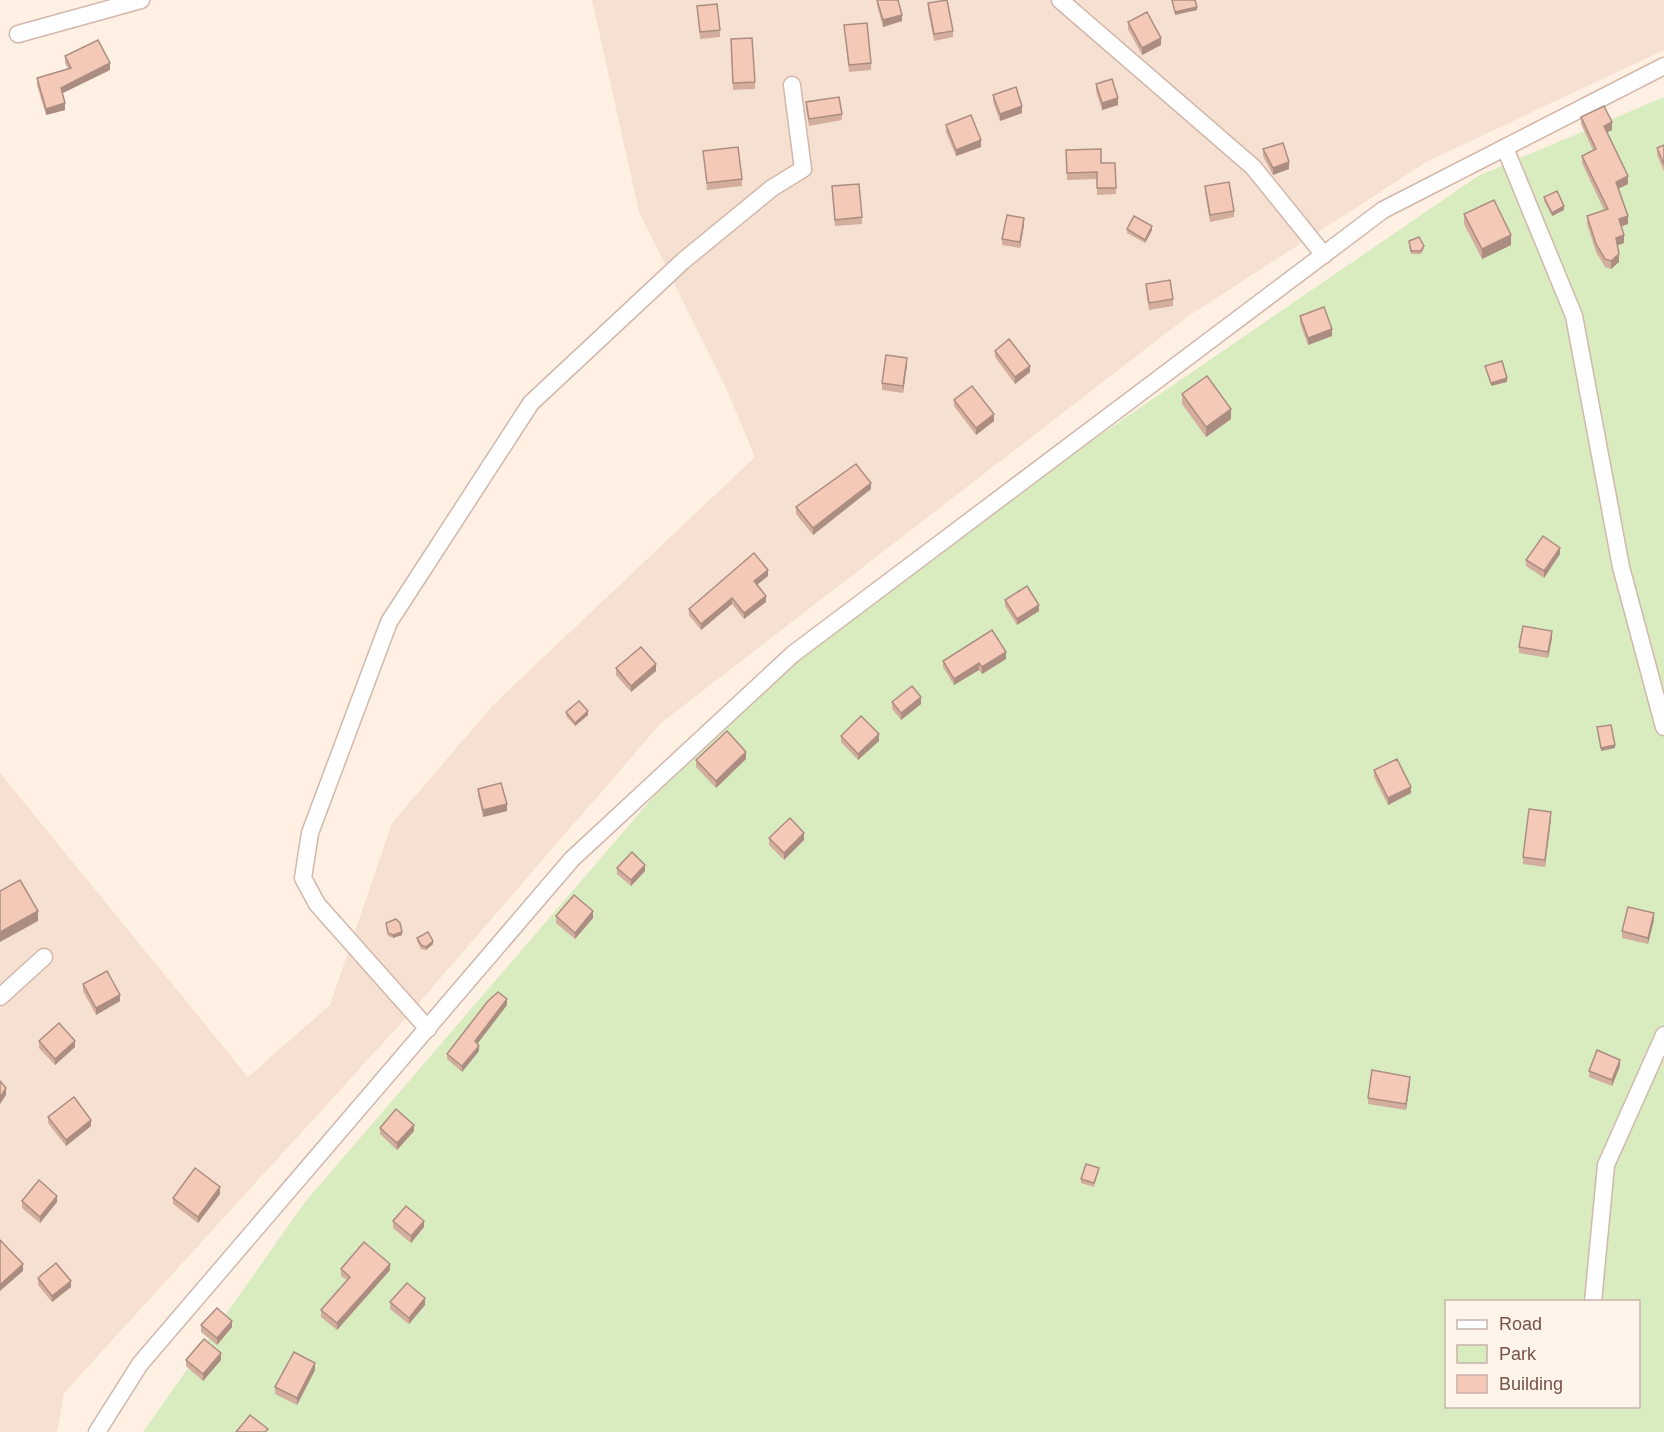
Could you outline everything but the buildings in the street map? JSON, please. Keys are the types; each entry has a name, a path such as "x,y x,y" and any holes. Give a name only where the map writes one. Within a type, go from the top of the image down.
{"street":[{"path":"18,34 141,0"},
{"path":"1060,0 1253,167 1324,255"},
{"path":"97,1432 140,1364 572,859 793,654 1383,210 1664,66"},
{"path":"428,1029 317,904 303,878 310,833 389,622 531,403 683,261 772,188 803,169 792,85"},
{"path":"1505,148 1574,316 1621,567 1664,727"},
{"path":"0,997 44,957"},
{"path":"1593,1300 1606,1165 1664,1035"}],"shaded area":[{"path":"592,0 1664,0 1664,50 1428,161 1187,317 661,723 404,1020 64,1393 57,1432 0,1432 0,773 248,1077 330,1005 392,823 493,705 755,457 726,388 639,212"}],"green space":[{"path":"1664,97 1664,1432 143,1432 305,1202 728,710 1033,481 1478,176"}]}
